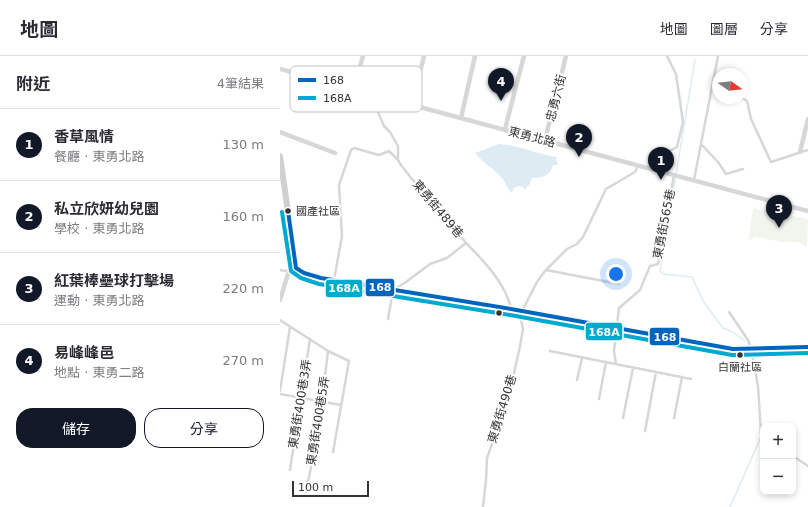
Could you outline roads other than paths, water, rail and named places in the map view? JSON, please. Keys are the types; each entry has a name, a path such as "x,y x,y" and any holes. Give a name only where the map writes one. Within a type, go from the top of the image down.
{"street":[{"path":"360,66 363,56"},
{"path":"422,66 424,56"},
{"path":"461,118 475,56"},
{"path":"505,130 524,56"},
{"name":"忠勇六街","path":"545,140 566,56"},
{"name":"東勇北路","path":"280,69 290,72"},
{"name":"東勇北路","path":"422,108 808,210"},
{"path":"800,152 808,119"},
{"path":"280,132 335,153"},
{"path":"280,156 296,268"},
{"path":"296,268 308,275 334,280 511,309 719,347 732,349 808,347"},
{"path":"280,300 288,274 296,268"}],"lane":[{"path":"650,168 653,160 678,147 683,122 676,74 667,56"},
{"path":"716,68 718,56"},
{"path":"694,180 712,88"},
{"path":"747,104 751,119 771,162 808,150"},
{"name":"東勇街489巷","path":"378,112 384,126 390,132 398,146 398,160 412,179 436,203 440,211 466,243 447,258 430,264 393,290"},
{"path":"701,144 718,162 726,174 743,168"},
{"path":"334,280 342,236 339,185 351,150 354,148 378,155 390,151 398,160"},
{"path":"522,311 537,282 546,270 567,249 577,244 583,237 606,189 635,172 638,165"},
{"name":"東勇街565巷","path":"617,329 620,308 640,290 650,266 658,264 676,175"},
{"path":"466,243 483,260 498,281 510,303 511,309"},
{"path":"280,270 285,271 296,268"},
{"path":"546,270 619,284"},
{"path":"388,319 393,290"},
{"name":"東勇街490巷","path":"483,507 487,458 509,396 523,329 520,315 522,311"},
{"path":"729,312 748,340 751,348 758,386 760,423"},
{"path":"280,320 328,351 349,361 332,452"},
{"path":"290,327 280,392 302,398 341,405"},
{"path":"616,364 614,351 617,329"},
{"name":"東勇街400巷3弄","path":"290,470 310,339"},
{"path":"550,350 582,358 691,379"},
{"name":"東勇街400巷5弄","path":"306,492 322,401 328,351"},
{"path":"577,380 582,358"},
{"path":"599,399 606,362"},
{"path":"623,418 633,368"},
{"path":"645,431 656,372"},
{"path":"674,418 682,377"},
{"path":"796,458 808,466"}],"waterway":[{"path":"695,60 660,271 663,274 692,277 703,301 723,328 733,332 745,341"},
{"path":"730,507 760,439"}],"place":[{"name":"易峰峰邑","path":"501,101"},
{"name":"私立欣妍幼兒園","path":"579,157"},
{"name":"香草風情","path":"661,180"},
{"name":"國產社區","path":"288,211"},
{"name":"紅葉棒壘球打擊場","path":"779,228"},
{"name":"白蘭社區","path":"740,355"}]}
